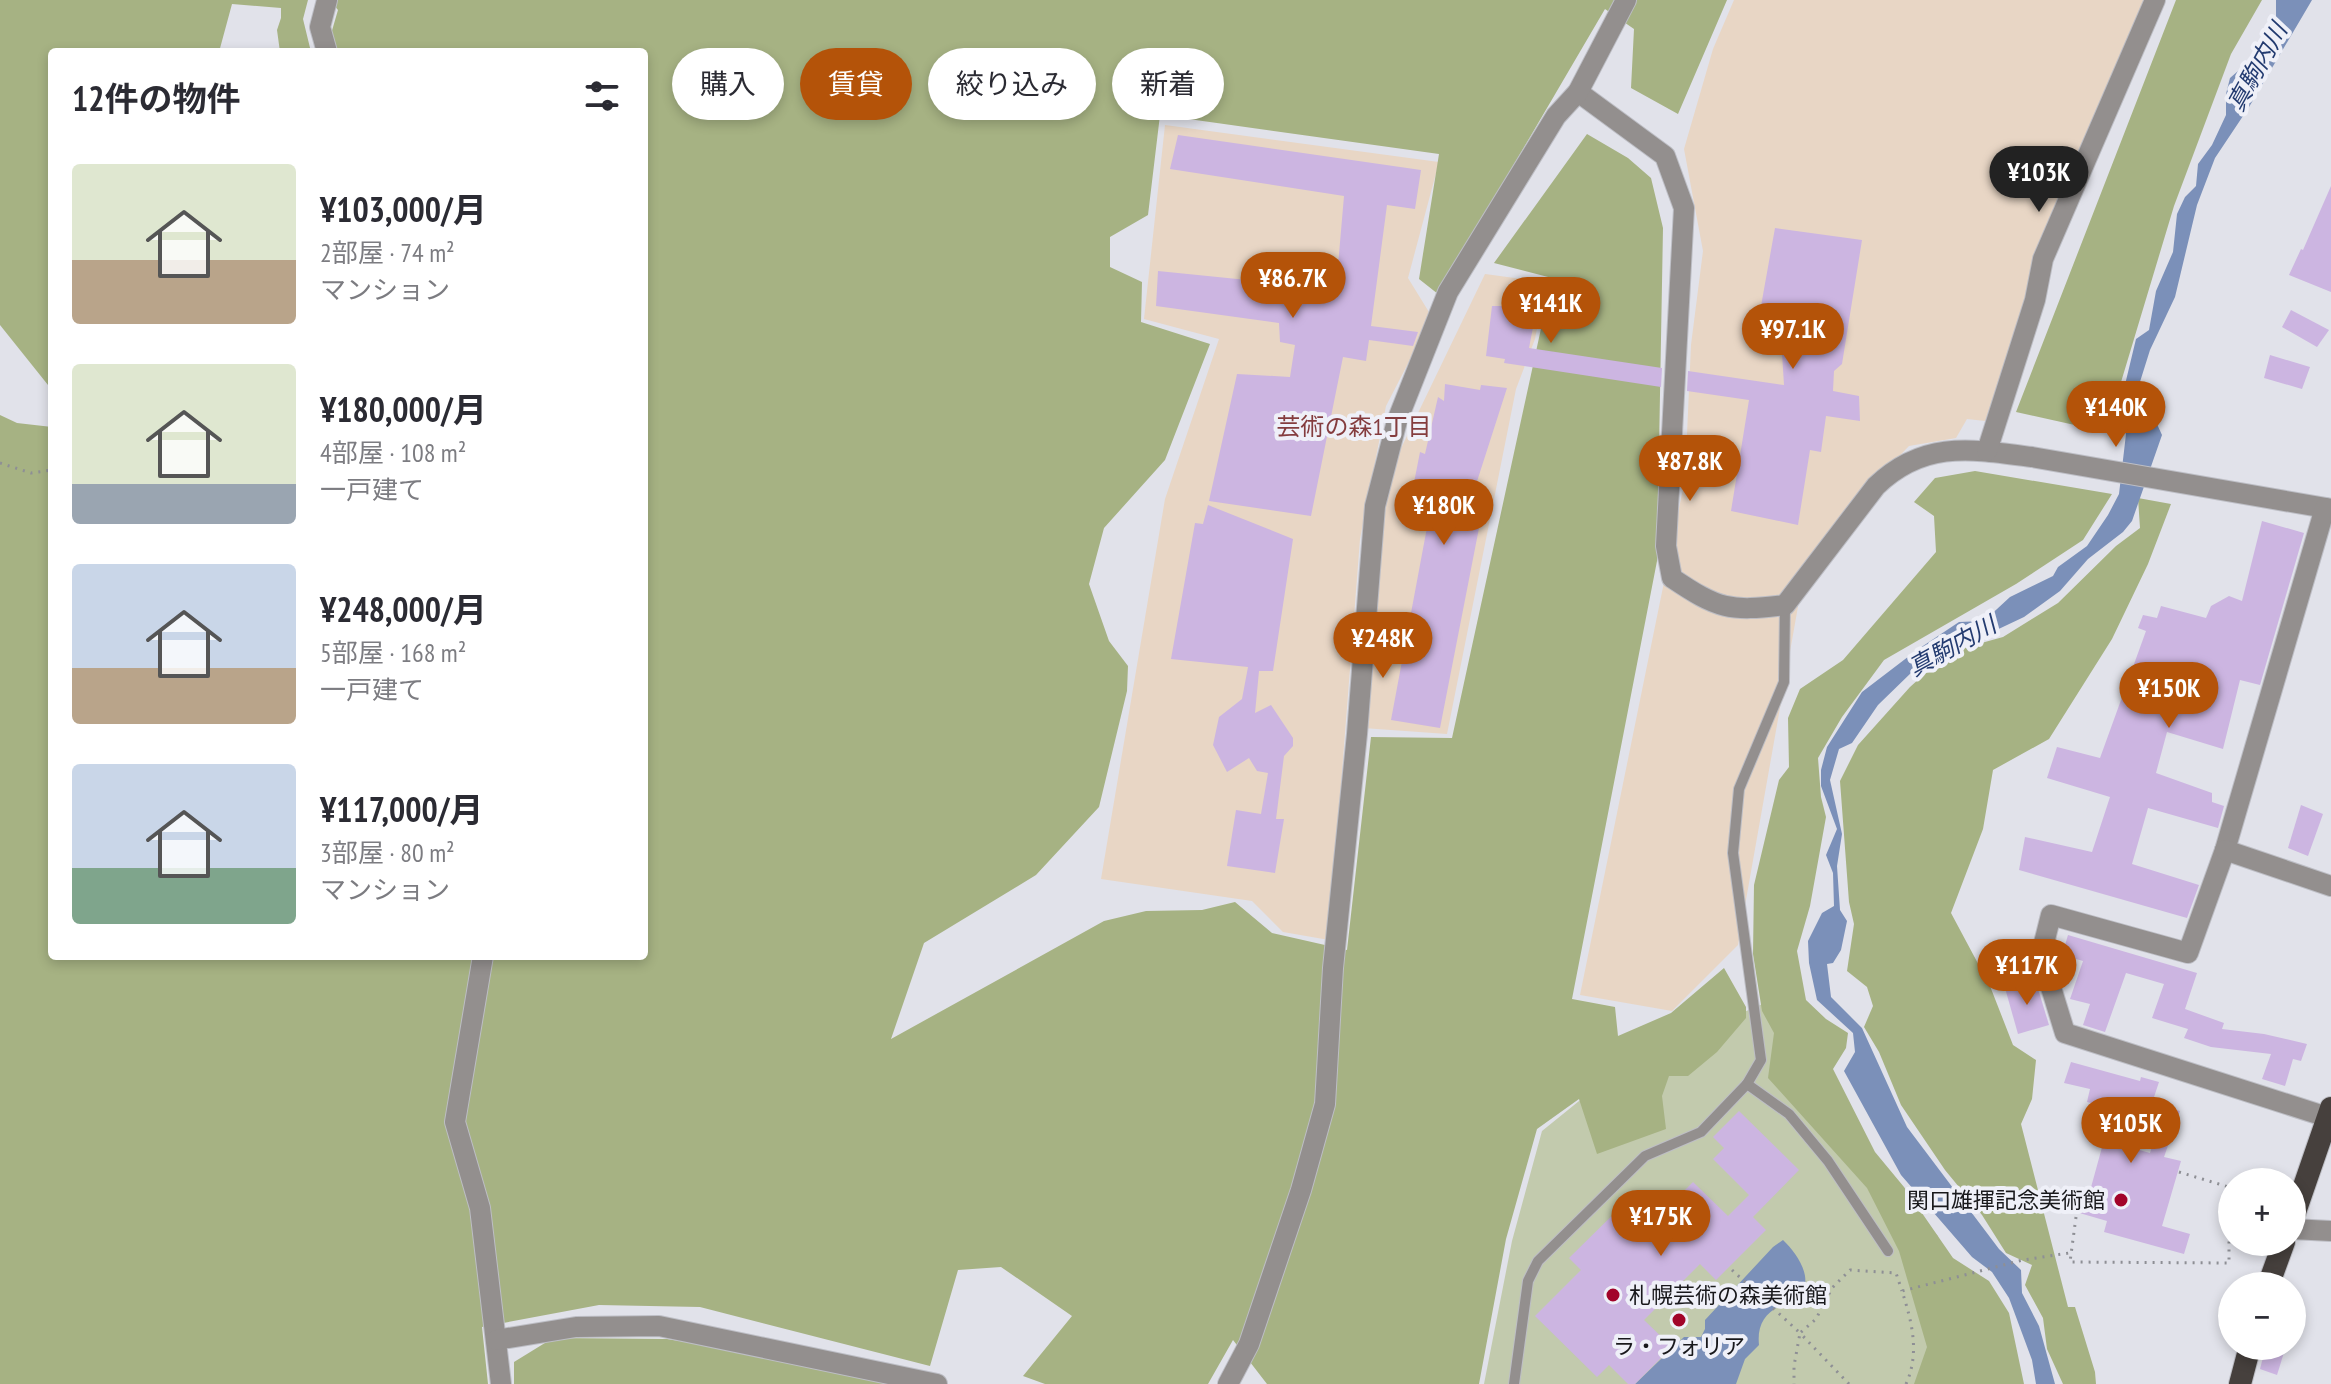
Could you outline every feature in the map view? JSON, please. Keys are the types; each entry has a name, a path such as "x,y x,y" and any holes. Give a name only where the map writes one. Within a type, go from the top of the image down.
{"highway":[{"path":"2306,1180 2329,1113"},
{"path":"2240,1384 2246,1360"}],"street":[{"path":"326,48 320,27 327,0"},
{"path":"1228,1384 1249,1344 1301,1190 1325,1104 1333,968 1357,734 1375,506 1397,421 1448,292 1556,116 1578,92 1626,0"},
{"path":"1987,451 2035,300 2043,259 2155,0"},
{"path":"1578,92 1665,156 1684,208 1666,546 1672,578 1706,601 1743,611 1785,605 1876,486 1892,470 1914,458 1939,451 1987,451 2032,457 2328,509 2225,850 2188,953 2051,915 2041,955 2065,1033 2329,1113"},
{"path":"2225,850 2331,886"},
{"path":"482,960 455,1122 480,1208 501,1384"},
{"path":"2306,1230 2331,1231"},
{"path":"496,1340 576,1327 659,1326 937,1384"}],"lane":[{"path":"1514,1384 1528,1281 1538,1261 1645,1156 1701,1132 1747,1084 1761,1060 1733,853 1739,789 1784,682 1785,605"},
{"path":"1747,1084 1789,1114 1828,1161 1888,1251"}],"path":[{"path":"0,463 31,473 48,471"},
{"path":"2179,1172 2218,1184"},
{"path":"2076,1217 2070,1262 2229,1263 2229,1256"},
{"path":"1902,1291 1968,1272 2069,1253"},
{"path":"1732,1270 1780,1312 1849,1384"},
{"path":"1794,1384 1800,1333 1816,1319 1832,1288 1850,1270 1896,1273 1912,1320 1915,1352 1906,1384"}],"shaded area":[{"path":"1734,0 2145,0 1985,421 1967,419 1956,438 1909,446 1842,515 1805,567 1738,945 1672,1011 1580,995 1685,479 1691,345 1703,251 1684,149 1713,49"},
{"path":"1165,125 1439,162 1408,278 1432,317 1386,406 1360,539 1329,940 1283,932 1252,901 1101,879 1165,499 1219,339 1144,319"},
{"path":"1485,274 1546,282 1535,339 1516,389 1447,734 1363,728 1377,543 1392,467"}],"green space":[{"path":"0,0 308,0 303,19 310,48 279,48 277,30 281,8 232,4 220,48 48,48 48,385 0,325"},
{"path":"330,0 1727,0 1678,114 1631,88 1634,29 1605,9 1438,294 1419,279 1439,154 1196,120 1224,120 1224,48 1112,48 1112,120 1159,120 1148,215 1110,237 1110,267 1142,282 1141,322 1210,344 1165,460 1104,528 1089,584 1109,641 1128,666 1127,691 1099,807 1036,875 924,943 891,1039 1104,921 1146,911 1202,910 1235,902 1272,933 1347,950 1371,737 1452,738 1552,278 1494,263 1587,134 1628,158 1651,178 1663,228 1657,561 1572,999 1615,1007 1618,1036 1671,1013 1724,968 1746,1007 1746,1018 1717,1052 1688,1076 1669,1076 1662,1096 1666,1129 1597,1154 1579,1099 1537,1129 1506,1239 1479,1384 1267,1384 1233,1340 1208,1384 1045,1384 1023,1376 1072,1316 1001,1267 958,1270 930,1366 700,1307 599,1305 482,1327 488,1384 0,1384 0,415 17,423 48,427 48,960 648,960 648,48 331,48 331,34 338,10"},
{"path":"2176,0 2262,0 2231,54 2174,206 2106,432 2016,412"},
{"path":"1975,471 2112,494 2083,540 2016,584 1884,660 1842,717 1818,758 1826,817 1810,906 1797,951 1806,1000 1826,1019 1848,1033 1846,1048 1833,1069 1875,1152 1904,1187 1953,1258 1989,1281 2009,1313 2024,1384 1914,1384 1927,1347 1899,1251 1867,1188 1768,1078 1774,1033 1762,1011 1753,954 1754,885 1779,780 1789,767 1788,718 1800,689 1843,660 1936,552 1934,516 1914,502 1935,478"},
{"path":"2138,498 2171,504 2148,564 2112,639 2049,739 1993,770 1983,829 1951,913 1990,986 2013,1045 2036,1060 2032,1099 2021,1124 2068,1307 2075,1307 2096,1384 2063,1384 2047,1349 2043,1318 2025,1285 2032,1265 2006,1253 1982,1215 1945,1170 1901,1105 1879,1052 1864,1027 1873,1006 1867,987 1847,971 1854,924 1849,902 1840,781 1858,745 1910,687 1949,652 2003,637 2058,603 2116,546 2140,528"},
{"path":"1774,999 1840,1125 1938,1236 1950,1352 1940,1384 1484,1384 1512,1241 1542,1131 1584,1097 1673,1043"},
{"path":"553,1338 667,1339 763,1354 895,1384 514,1384 514,1362"}],"water":[{"name":"真駒内川","path":"2276,0 2312,0 2215,158 2197,205 2175,297 2150,350 2139,385 2162,435 2132,521 2123,532 2088,559 2060,591 2024,617 1969,643 1951,646 1938,658 1913,671 1878,705 1852,743 1839,749 1830,780 1842,834 1837,866 1840,910 1847,921 1841,950 1833,963 1827,964 1831,997 1862,1028 1907,1127 1999,1249 2021,1270 2022,1293 2039,1326 2055,1384 2036,1384 2032,1360 2009,1298 1992,1272 1972,1257 1901,1175 1844,1071 1855,1052 1853,1033 1817,1000 1808,941 1822,913 1834,906 1833,873 1826,855 1837,829 1821,786 1821,770 1827,747 1862,692 1959,622 1984,621 2010,597 2053,576 2058,567 2087,546 2108,515 2119,494 2126,434 2115,410 2123,393 2136,339 2149,330 2156,291 2173,252 2177,214 2185,197 2196,186 2198,164 2212,145 2226,115 2230,78 2245,65 2262,37 2276,24"},
{"path":"1783,1240 1799,1260 1805,1286 1793,1301 1766,1316 1759,1332 1759,1345 1745,1359 1736,1384 1635,1384 1684,1337 1701,1337 1705,1320"}],"building":[{"path":"1178,135 1421,170 1415,209 1387,205 1371,326 1418,332 1413,346 1369,340 1366,361 1343,357 1311,516 1209,501 1237,374 1290,377 1295,345 1280,342 1279,323 1156,306 1158,271 1336,289 1344,196 1170,169"},
{"path":"2331,186 2331,292 2289,275"},
{"path":"1775,228 1862,240 1842,364 1834,371 1833,391 1859,396 1860,421 1826,416 1821,452 1810,450 1798,525 1731,511 1749,400 1687,391 1688,371 1784,385 1782,353 1754,345"},
{"path":"1516,281 1541,286 1529,348 1662,368 1661,387 1504,363 1505,359 1486,356 1492,306 1512,306"},
{"path":"2291,310 2329,330 2317,347 2282,327"},
{"path":"2270,355 2310,367 2302,389 2264,378"},
{"path":"1445,384 1480,390 1481,385 1507,388 1463,525 1479,528 1440,728 1391,720 1431,506 1410,503 1420,452 1425,454 1438,397 1444,401"},
{"path":"1208,505 1293,539 1273,671 1259,671 1255,713 1271,705 1293,738 1293,746 1284,756 1276,819 1284,819 1275,873 1227,866 1236,810 1261,814 1268,773 1257,771 1249,758 1227,772 1213,745 1219,717 1242,699 1248,667 1171,659 1195,523 1203,524"},
{"path":"2262,521 2304,533 2260,685 2240,680 2223,749 2167,732 2156,773 2212,793 2212,802 2224,806 2218,828 2148,808 2132,864 2199,885 2187,918 2019,870 2025,837 2092,852 2110,797 2047,778 2057,747 2100,758 2146,631 2138,628 2143,615 2157,618 2161,606 2206,618 2211,606 2229,596 2242,601"},
{"path":"2301,805 2323,814 2308,856 2288,848"},
{"path":"2068,935 2197,973 2185,1009 2224,1023 2222,1029 2307,1044 2301,1061 2293,1059 2285,1086 2262,1079 2271,1054 2211,1047 2184,1038 2188,1029 2152,1018 2164,984 2126,973 2105,1032 2083,1025 2090,1004 2070,999 2083,961 2062,955"},
{"path":"2035,979 2049,1025 2018,1034 2005,988"},
{"name":"関口雄揮記念美術館","path":"2071,1062 2140,1081 2141,1077 2159,1082 2152,1103 2180,1111 2164,1157 2181,1161 2162,1226 2190,1234 2184,1254 2104,1232 2107,1221 2069,1210 2076,1187 2090,1191 2104,1140 2150,1153 2159,1122 2122,1106 2121,1110 2087,1102 2090,1089 2064,1083"},
{"name":"札幌芸術の森美術館","path":"1739,1111 1799,1170 1753,1217 1766,1230 1716,1280 1700,1264 1644,1320 1672,1347 1635,1384 1628,1384 1609,1365 1597,1377 1535,1316 1581,1270 1569,1258 1633,1195 1656,1219 1693,1182 1728,1216 1749,1195 1713,1159 1724,1148 1713,1137"},
{"path":"2262,1360 2282,1360 2277,1375 2260,1369"}],"place":[{"name":"関口雄揮記念美術館","path":"2121,1200"},
{"name":"札幌芸術の森美術館","path":"1613,1295"},
{"name":"ラ・フォリア","path":"1679,1320"}],"district":[{"name":"芸術の森1丁目","path":"1354,426"}]}
